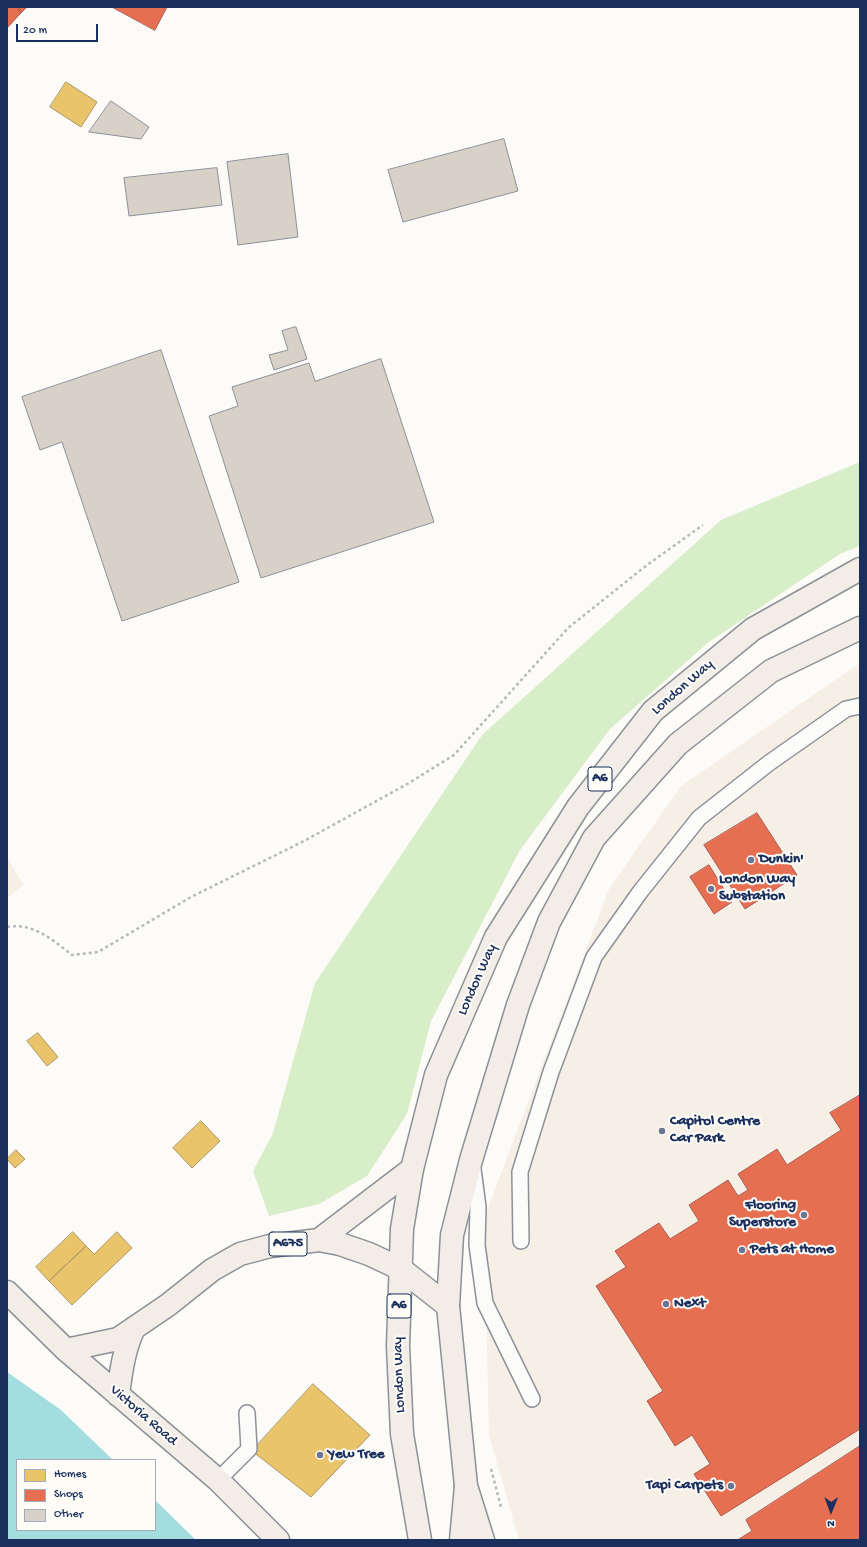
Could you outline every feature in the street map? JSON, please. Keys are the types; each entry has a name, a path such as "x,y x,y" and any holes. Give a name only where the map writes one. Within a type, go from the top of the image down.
{"main road":[{"name":"London Way","path":"420,1540 402,1434 398,1346 402,1229 412,1169 436,1075 496,937 578,807 653,711 753,629 860,568"},
{"name":"A6","path":"484,1540 466,1486 448,1306 452,1235 471,1160 518,1005 549,922 594,838 678,744 771,672 860,628"},
{"name":"A675","path":"319,1240 412,1169"},
{"name":"A675","path":"66,1350 118,1339 168,1305 212,1270 240,1254 270,1246 319,1240 340,1244 369,1254 401,1269 448,1306"},
{"name":"Victoria Road","path":"7,1292 66,1350 218,1480 278,1540"},
{"path":"118,1395 123,1361 128,1342 134,1328"},
{"path":"460,1540 466,1486"}],"lane":[{"path":"521,1241 520,1172 551,1072 594,957 640,892 699,818 769,763 846,709 860,706"},
{"path":"471,1160 478,1207 477,1245 484,1304 532,1399"},
{"path":"218,1480 249,1449 247,1413"}],"path":[{"path":"7,927 30,928 52,940 72,955 98,952 191,898 304,841 409,784 454,755 568,628 647,565 703,525"}],"shaded area":[{"path":"860,663 860,1540 519,1540 489,1435 484,1218 609,889 681,786"},
{"path":"7,857 23,885 7,898"}],"green space":[{"path":"860,462 860,546 840,554 709,642 610,729 520,850 431,1021 407,1114 367,1176 319,1204 269,1216 253,1171 273,1133 315,983 482,735 721,520"}],"water":[{"path":"7,1372 61,1410 112,1459 16,1459 16,1531 156,1531 156,1501 196,1540 7,1540"}],"building: Homes":[{"path":"66,82 97,102 81,127 50,107"},
{"path":"38,1033 58,1057 47,1066 27,1041"},
{"path":"201,1121 220,1141 192,1168 173,1148"},
{"path":"16,1150 25,1159 15,1168 7,1159"},
{"path":"73,1232 86,1246 49,1281 36,1267"},
{"path":"117,1232 132,1248 72,1305 49,1281 86,1246 94,1254"},
{"path":"313,1384 370,1435 311,1497 252,1451"}],"building: Shops":[{"path":"7,7 18,7 21,13 7,28"},
{"path":"18,7 27,7 21,13"},
{"path":"112,7 167,7 155,30"},
{"name":"Dunkin'","path":"757,813 797,875 745,909 704,845"},
{"name":"London Way Substation","path":"709,865 732,902 714,914 690,877"},
{"path":"860,1095 860,1429 721,1516 694,1474 710,1464 692,1435 675,1446 647,1401 663,1391 596,1286 626,1267 615,1251 659,1223 670,1239 699,1221 689,1205 728,1180 738,1196 748,1190 738,1174 777,1149 787,1165 841,1130 830,1113"},
{"path":"860,1446 860,1540 739,1539 752,1531 746,1520"}],"building: Other":[{"path":"111,101 149,127 141,139 89,132"},
{"path":"504,139 518,191 403,222 388,170"},
{"path":"288,154 298,237 238,245 227,162"},
{"path":"217,168 222,205 129,216 124,178"},
{"path":"296,327 307,359 274,370 269,355 288,350 282,331"},
{"path":"161,350 239,582 122,621 62,442 40,450 22,397"},
{"path":"381,359 434,522 261,578 209,416 238,406 232,387 309,363 315,381"}],"place":[{"name":"Dunkin'","path":"751,860"},
{"name":"London Way Substation","path":"711,889"},
{"name":"Capitol Centre Car Park","path":"662,1131"},
{"name":"Flooring Superstore","path":"804,1215"},
{"name":"Pets at Home","path":"742,1250"},
{"name":"Next","path":"666,1304"},
{"name":"Yew Tree","path":"320,1455"},
{"name":"Tapi Carpets","path":"731,1486"}]}
